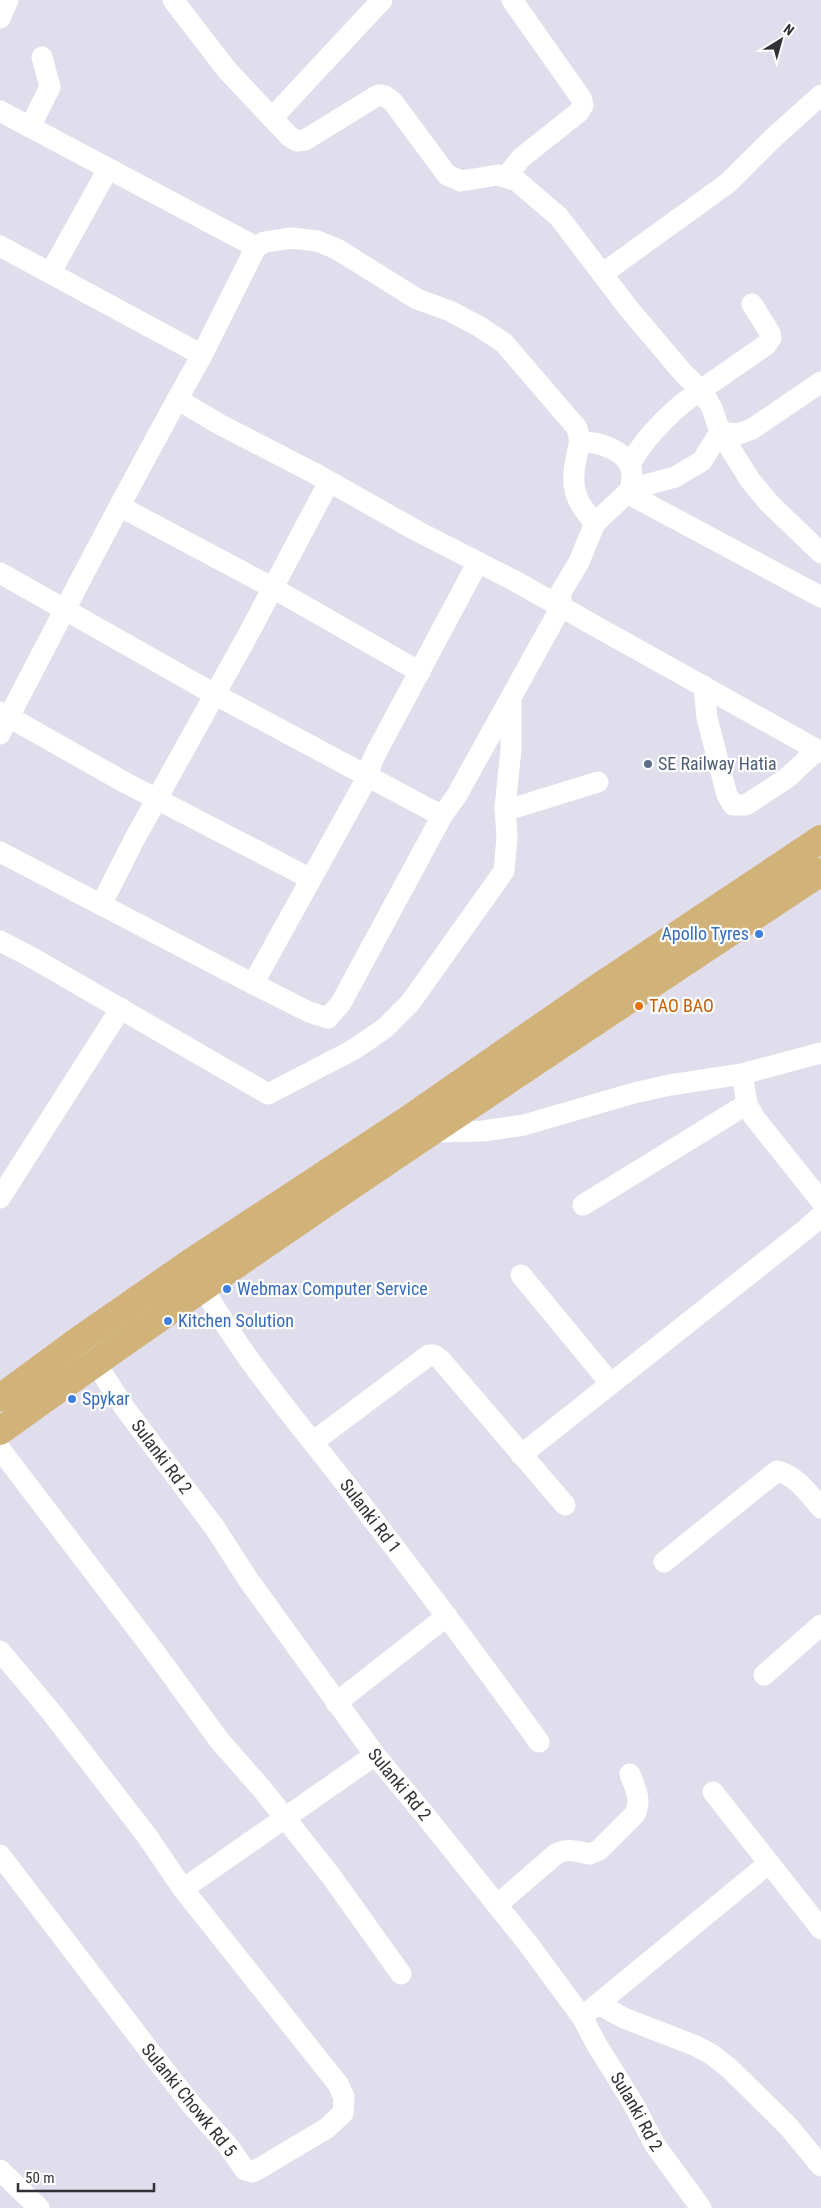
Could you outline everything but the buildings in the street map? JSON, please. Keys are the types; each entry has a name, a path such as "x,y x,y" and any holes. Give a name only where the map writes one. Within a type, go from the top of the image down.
{"main road":[{"path":"0,1398 79,1340 190,1264 406,1121 596,989 821,838"},
{"path":"0,1431 203,1287 431,1132 821,872"}],"street":[{"path":"0,18 8,0"},
{"path":"172,0 227,70 289,136 297,141 304,140 378,94 385,96 393,102 447,175 460,181 498,175 506,177 516,181 559,217 602,274 684,374 700,390 712,408 720,432 750,480 770,503 821,553"},
{"path":"272,118 382,0"},
{"path":"506,177 521,158 579,112 583,105 581,98 512,0"},
{"path":"30,127 50,87 42,57"},
{"path":"602,274 728,183 772,139 821,95"},
{"path":"0,111 256,247"},
{"path":"51,272 108,169"},
{"path":"311,879 3,721 202,355 256,247 265,242 292,238 317,241 337,249 418,299 450,311 480,327 504,343 577,428 581,442 572,476 574,493 583,511 594,523"},
{"path":"0,246 202,355"},
{"path":"581,442 592,441 633,459 645,440 671,414 700,390 766,345 771,338 770,333 752,304"},
{"path":"720,432 738,434 752,429 821,382"},
{"path":"177,399 219,424 314,473 561,607 704,686 819,751 787,778 746,805 733,805 727,795 707,718 704,686"},
{"path":"0,852 253,984 309,1012 328,1018 341,1003 442,816 457,795 561,607 561,592 579,562 594,523 629,491 675,478 702,461 720,432"},
{"path":"623,456 631,469 629,491"},
{"path":"101,906 329,482"},
{"path":"629,491 821,597"},
{"path":"120,506 273,588 420,672"},
{"path":"253,984 368,776 370,764 478,562"},
{"path":"0,573 214,694 442,816"},
{"path":"0,941 121,1008 268,1094 353,1050 377,1033 410,1003 504,871 507,837 505,808 511,749 511,698"},
{"path":"505,808 517,807 598,782"},
{"path":"0,1198 121,1008"},
{"path":"431,1132 483,1131 524,1124 643,1091 742,1074 821,1053"},
{"path":"521,1455 820,1215 747,1104 742,1074"},
{"path":"583,1205 747,1104"},
{"path":"521,1275 611,1384"},
{"name":"Sulanki Rd 1","path":"203,1287 276,1396 447,1616 539,1742"},
{"path":"313,1442 429,1355 434,1355 440,1359 565,1505"},
{"name":"Sulanki Rd 2","path":"95,1362 124,1407 215,1528 247,1578 374,1755 497,1905 590,2011 597,2045 634,2105 655,2145 701,2208"},
{"path":"0,1449 149,1644 219,1740 331,1876 401,1974"},
{"path":"664,1562 777,1471 786,1473 798,1481 821,1508"},
{"path":"336,1703 447,1616"},
{"path":"764,1675 821,1625"},
{"path":"0,1651 52,1712 147,1836 183,1889 374,1755"},
{"path":"497,1905 556,1854 566,1849 575,1849 590,1854 599,1850 635,1814 639,1806 639,1800 630,1774"},
{"path":"713,1792 821,1929"},
{"name":"Sulanki Chowk Rd 5","path":"0,1855 191,2104 229,2147 242,2168 248,2172 260,2168 327,2128 343,2114 344,2096 338,2084 183,1889"},
{"path":"590,2011 769,1863"},
{"path":"590,2011 624,2018 696,2046 711,2054 729,2068 788,2126 821,2166"},
{"path":"0,2170 39,2208"}],"place":[{"name":"SE Railway Hatia","path":"648,764"},
{"name":"Apollo Tyres","path":"759,934"},
{"name":"TAO BAO","path":"639,1006"},
{"name":"Webmax Computer Service","path":"227,1289"},
{"name":"Kitchen Solution","path":"168,1321"},
{"name":"Spykar","path":"72,1399"}]}
